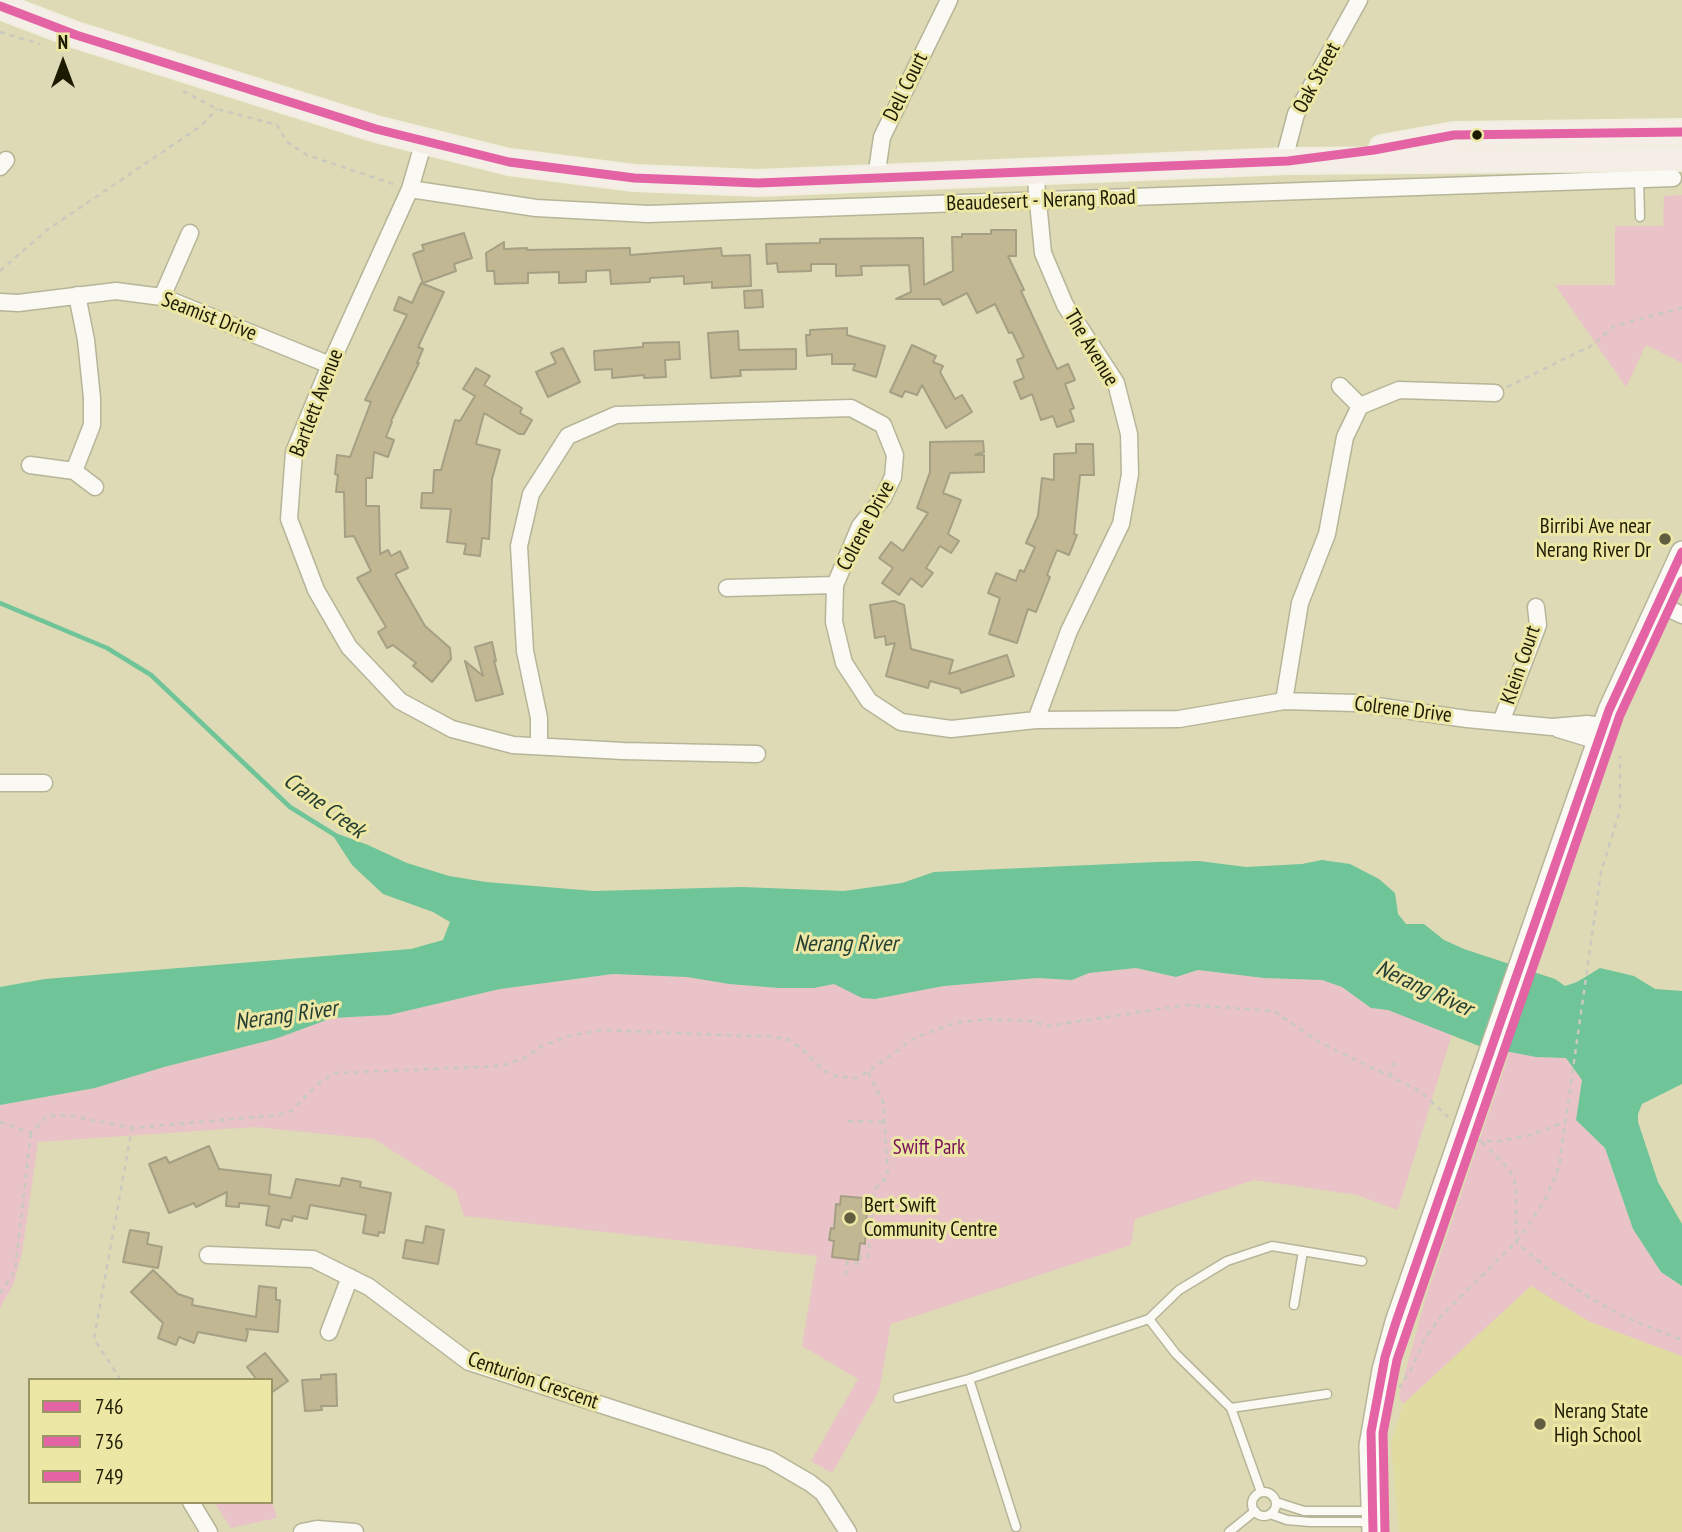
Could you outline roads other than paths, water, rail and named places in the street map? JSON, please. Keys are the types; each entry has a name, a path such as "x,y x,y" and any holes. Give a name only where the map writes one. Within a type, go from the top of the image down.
{"main road":[{"name":"Beaudesert - Nerang Road","path":"0,5 76,35 376,129 509,162 634,178 758,183 1288,161 1677,168"},
{"name":"Beaudesert - Nerang Road","path":"1288,161 1374,150 1454,135 1682,132"}],"street":[{"name":"Dell Court","path":"876,178 882,137 949,0"},
{"name":"Oak Street","path":"1288,161 1287,148 1297,114 1359,0"},
{"name":"Bartlett Avenue","path":"424,141 410,189 330,365 294,453 289,519 316,590 349,647 400,701 452,729 513,745 757,754"},
{"name":"Beaudesert - Nerang Road","path":"410,189 536,208 648,214 1639,179 1677,168"},
{"name":"The Avenue","path":"1035,171 1044,253 1065,305 1116,383 1129,434 1130,474 1121,524 1069,631 1037,720"},
{"path":"162,297 190,233"},
{"name":"Seamist Drive","path":"0,302 19,303 116,290 162,297 330,365"},
{"path":"74,471 92,425 86,340 77,295"},
{"path":"1340,386 1360,406"},
{"path":"1284,701 1300,603 1327,534 1345,437 1360,406 1399,390 1495,393"},
{"name":"Colrene Drive","path":"539,746 539,718 525,651 519,546 531,494 568,436 615,415 851,408 883,425 895,455 893,477 883,498 860,526 835,585 834,622 844,663 870,701 901,722 951,729 1037,720 1179,719 1284,701 1355,703 1600,734"},
{"path":"30,465 74,471 96,486"},
{"path":"1373,1522 1371,1432 1385,1357 1600,734 1682,552"},
{"path":"727,589 835,585"},
{"path":"1657,603 1682,615"},
{"name":"Klein Court","path":"1501,722 1538,625 1536,607"},
{"path":"0,783 44,783"},
{"name":"Centurion Crescent","path":"208,1255 313,1259 369,1287 469,1362 769,1459 823,1493 848,1532"},
{"path":"330,1332 350,1277"},
{"path":"192,1504 209,1532"},
{"path":"302,1532 317,1529 355,1532"}],"lane":[{"path":"1639,179 1640,217"},
{"path":"898,1398 969,1379 1149,1319 1179,1290 1227,1261 1272,1246 1362,1261"},
{"path":"1294,1305 1303,1251"},
{"path":"1149,1319 1176,1354 1231,1408 1261,1492"},
{"path":"969,1379 1016,1527"},
{"path":"1231,1408 1327,1394"},
{"path":"1261,1492 1269,1493 1276,1502 1304,1511 1373,1522"},
{"path":"1261,1492 1253,1500 1255,1511 1262,1515 1310,1522 1373,1522"},
{"path":"1269,1514 1275,1509 1276,1502"},
{"path":"1229,1532 1255,1511"}],"water":[{"name":"Nerang River","path":"330,831 407,863 449,876 486,882 594,891 742,887 844,891 902,883 934,872 1199,861 1246,867 1302,864 1322,860 1350,864 1379,879 1395,893 1398,914 1406,924 1424,924 1444,940 1464,949 1555,979 1565,986 1600,968 1634,976 1655,989 1682,991 1682,1084 1642,1104 1638,1122 1658,1182 1682,1224 1682,1286 1661,1272 1633,1229 1605,1148 1576,1120 1582,1080 1566,1058 1536,1057 1479,1046 1388,1010 1371,1008 1342,987 1322,980 1264,978 1198,970 1176,977 1136,968 1089,973 1072,980 1037,978 944,986 875,999 862,998 834,984 814,988 779,988 687,977 613,974 500,989 389,1015 332,1018 275,1039 164,1067 95,1088 0,1105 0,987 45,979 411,949 443,940 450,922 433,912 383,894 352,865"}],"waterway":[{"name":"Crane Creek","path":"0,603 107,648 151,675 290,807 335,835"}],"place":[{"name":"Birribi Ave near Nerang River Dr","path":"1665,539"},
{"name":"Bert Swift Community Centre","path":"850,1218"},
{"name":"Nerang State High School","path":"1540,1424"}],"park label":[{"name":"Swift Park","path":"929,1148"}]}
